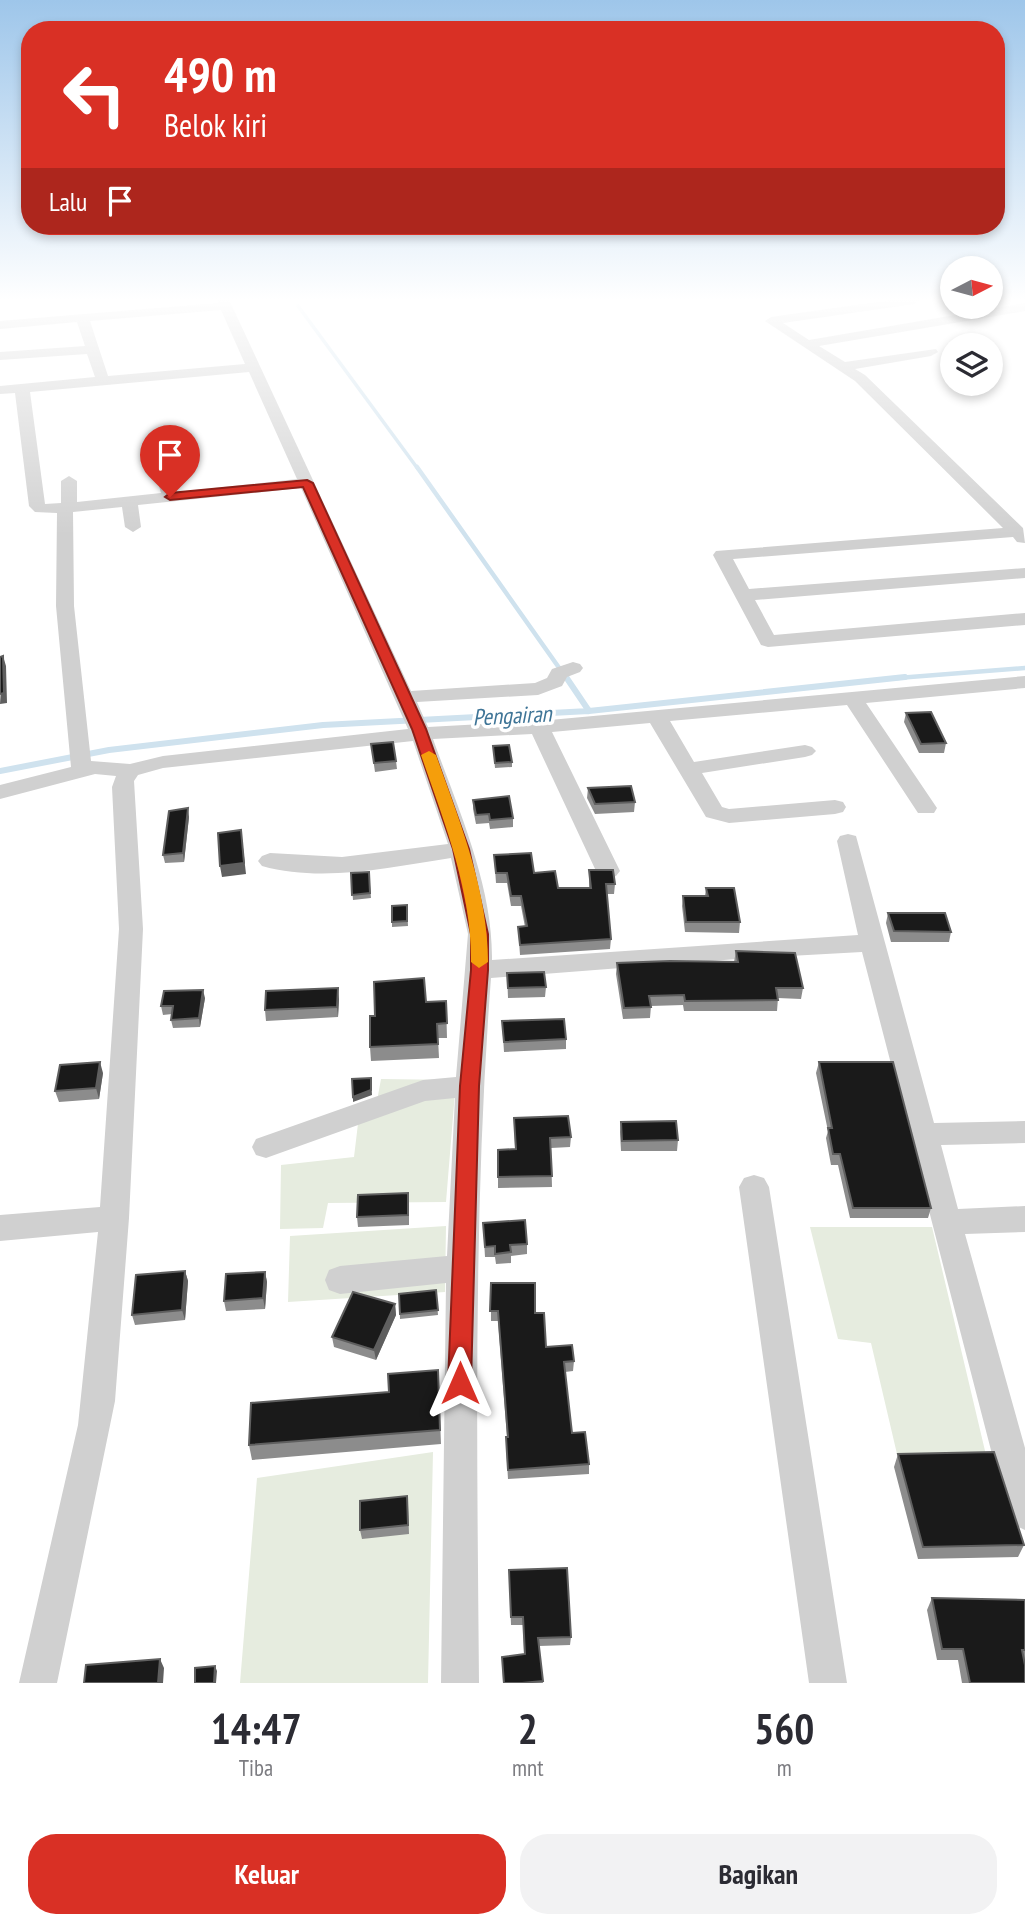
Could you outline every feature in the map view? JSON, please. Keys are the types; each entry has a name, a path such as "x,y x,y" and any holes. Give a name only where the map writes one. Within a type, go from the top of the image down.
{"street":[{"path":"0,390 130,379"},
{"path":"259,379 414,717 461,849 480,934 469,1086 460,1328 460,1683"},
{"path":"861,379 1021,536"},
{"path":"22,388 37,506 41,509 307,483"},
{"path":"155,444 170,497"},
{"path":"69,481 66,507 65,606 82,760"},
{"path":"129,501 133,527"},
{"path":"1021,536 722,555 768,640 1025,619"},
{"path":"743,595 1025,572"},
{"path":"0,792 82,760 130,770 414,717 555,682 566,671"},
{"path":"414,717 539,727 1025,682"},
{"path":"852,697 926,808"},
{"path":"657,717 710,809 718,815 835,807"},
{"path":"539,727 608,871"},
{"path":"688,769 805,751"},
{"path":"38,1683 95,1425 114,1218 131,929 123,781 130,770"},
{"path":"848,841 872,943 1025,1511"},
{"path":"270,861 300,866 340,865 461,849"},
{"path":"479,970 737,950 872,943"},
{"path":"266,1147 423,1091 469,1086"},
{"path":"923,1134 1025,1132"},
{"path":"754,1187 828,1683"},
{"path":"0,1228 114,1218"},
{"path":"947,1222 1025,1219"},
{"path":"340,1280 463,1268"}],"shaded area":[{"path":"381,1079 456,1080 446,1202 328,1203 323,1228 280,1229 281,1165 354,1157 360,1107 377,1101"},
{"path":"446,1226 445,1292 288,1302 290,1236"},
{"path":"810,1227 932,1227 986,1455 897,1454 871,1343 838,1339"},
{"path":"433,1452 428,1683 240,1683 257,1478"}],"building":[{"path":"3,656 4,693 0,694 0,657"},
{"path":"931,712 946,743 921,744 906,713"},
{"path":"393,742 396,761 374,763 371,744"},
{"path":"509,745 512,762 495,763 493,746"},
{"path":"631,786 635,802 595,804 588,788"},
{"path":"509,796 513,818 490,820 489,814 476,815 473,800"},
{"path":"188,808 183,853 163,855 169,811"},
{"path":"241,830 244,863 220,866 218,833"},
{"path":"531,853 534,873 555,871 558,888 591,888 589,870 613,870 615,884 606,884 611,939 520,945 518,927 527,926 521,896 511,896 507,873 496,873 494,855"},
{"path":"369,872 370,893 352,895 351,873"},
{"path":"706,888 734,888 740,922 686,922 683,896 708,896"},
{"path":"407,905 407,921 392,922 392,906"},
{"path":"888,913 945,913 951,932 894,931"},
{"path":"736,951 795,953 803,988 776,988 778,1000 685,1001 684,995 649,996 651,1007 624,1008 617,963 738,962"},
{"path":"544,972 546,987 508,988 507,973"},
{"path":"424,978 426,1002 446,1001 447,1023 437,1024 438,1044 370,1047 370,1016 375,1016 374,982"},
{"path":"338,988 337,1007 265,1010 266,991"},
{"path":"203,990 199,1018 171,1020 173,1006 161,1006 164,991"},
{"path":"564,1019 566,1039 504,1042 502,1021"},
{"path":"100,1062 96,1088 55,1091 60,1065"},
{"path":"819,1062 893,1062 931,1208 853,1208 840,1154 833,1154 828,1128 832,1128"},
{"path":"371,1078 371,1090 353,1097 352,1079"},
{"path":"568,1116 571,1137 550,1138 552,1176 498,1177 498,1150 516,1149 514,1118"},
{"path":"676,1121 678,1140 622,1141 621,1122"},
{"path":"408,1193 408,1215 357,1217 358,1195"},
{"path":"525,1220 527,1244 510,1245 511,1252 495,1254 495,1246 485,1247 483,1223"},
{"path":"185,1271 182,1310 132,1315 136,1275"},
{"path":"265,1272 263,1298 224,1301 226,1274"},
{"path":"491,1283 535,1283 535,1313 544,1313 546,1347 572,1345 574,1361 564,1362 572,1433 585,1432 589,1464 508,1470 498,1311 490,1311"},
{"path":"436,1290 438,1310 400,1314 399,1294"},
{"path":"353,1292 395,1304 374,1350 332,1337"},
{"path":"438,1370 440,1430 249,1445 251,1403 389,1392 388,1374"},
{"path":"994,1452 1024,1545 923,1547 898,1454"},
{"path":"407,1496 408,1525 360,1530 360,1501"},
{"path":"567,1568 571,1637 538,1638 543,1681 504,1683 502,1657 525,1654 523,1617 511,1617 509,1570"},
{"path":"932,1598 1025,1600 1025,1650 1022,1650 1025,1683 970,1683 963,1649 942,1649"},
{"path":"160,1659 158,1683 84,1683 86,1665"},
{"path":"215,1666 214,1683 195,1683 195,1668"}],"waterway":[{"path":"351,379 418,469"},
{"path":"417,467 567,679"},
{"name":"Pengairan","path":"890,679 1025,668"},
{"path":"566,677 589,711"},
{"name":"Pengairan","path":"890,679 905,677"},
{"name":"Pengairan","path":"885,679 890,679"},
{"name":"Pengairan","path":"589,711 890,679"},
{"name":"Pengairan","path":"0,771 109,750 323,725 589,711"}],"slow traffic":[{"path":"429,755 461,849 480,934 479,962"}],"route":[{"path":"170,497 307,483 419,729 461,849 480,934 469,1086 460,1383"}]}
